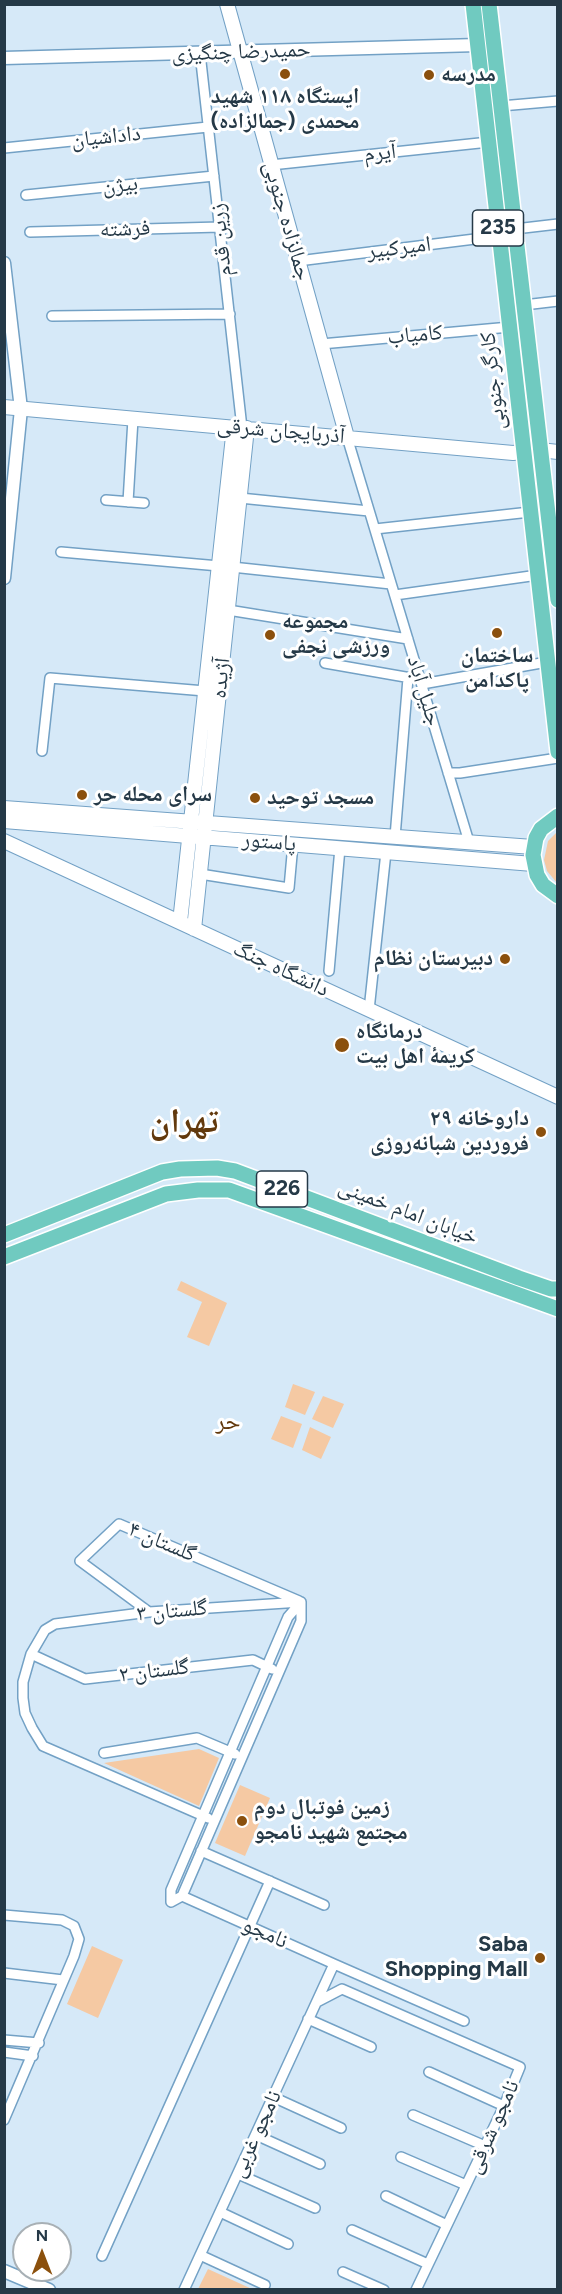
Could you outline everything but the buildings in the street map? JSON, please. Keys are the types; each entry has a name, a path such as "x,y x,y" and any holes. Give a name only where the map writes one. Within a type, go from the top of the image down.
{"main road":[{"name":"جمالزاده جنوبی","path":"227,4 347,437"},
{"name":"کارگر جنوبی","path":"473,4 558,752"},
{"name":"کارگر جنوبی","path":"489,4 558,600"},
{"name":"آذربایجان شرقی","path":"4,408 513,453 540,450 558,452"},
{"name":"آژیده","path":"180,922 205,691 240,498 241,428"},
{"name":"آژیده","path":"195,929 228,610 226,566 241,428"},
{"name":"پاستور","path":"4,808 190,829"},
{"path":"558,816 541,829 533,847 533,864 537,875 543,885 558,896"},
{"name":"پاستور","path":"4,821 205,830 292,844 533,864"},
{"name":"پاستور","path":"225,832 359,834 533,847"},
{"path":"358,850 359,834"},
{"name":"دانشگاه جنگ","path":"6,840 558,1097"},
{"name":"خیابان امام خمینی","path":"10,1233 162,1172 217,1168 235,1171 519,1278 551,1289 558,1289"},
{"name":"خیابان امام خمینی","path":"4,1257 166,1194 198,1190 229,1190 558,1309"},
{"path":"10,1233 10,1240 21,1251"}],"street":[{"name":"حمیدرضا چنگیزی","path":"4,58 478,45"},
{"name":"زرین قدم","path":"200,53 241,428"},
{"path":"501,106 558,101"},
{"name":"داداشیان","path":"4,148 208,127"},
{"name":"آیرم","path":"271,165 489,142"},
{"name":"بیژن","path":"26,195 214,176"},
{"path":"515,229 558,224"},
{"name":"فرشته","path":"30,232 220,227"},
{"name":"امیرکبیر","path":"298,261 499,236"},
{"path":"4,263 21,409 4,578"},
{"path":"524,305 558,301"},
{"path":"52,316 230,315"},
{"name":"کامیاب","path":"321,344 510,327"},
{"path":"128,502 134,418"},
{"name":"جلیل آباد","path":"347,437 469,842"},
{"path":"240,498 369,511"},
{"path":"106,500 144,503"},
{"path":"375,529 531,512"},
{"path":"61,552 226,566 392,584"},
{"path":"395,595 538,575"},
{"path":"228,610 408,639"},
{"path":"325,663 421,681 547,662"},
{"path":"42,751 50,678 205,691"},
{"path":"395,837 408,678"},
{"path":"448,773 558,758"},
{"path":"200,874 289,888 292,844"},
{"path":"328,971 340,848"},
{"path":"369,1010 374,915 386,852"},
{"name":"گلستان ۴","path":"150,1612 80,1561 119,1524 301,1602"},
{"path":"301,1602 301,1622 215,1821 182,1896 171,1902 171,1890 288,1617 301,1602"},
{"name":"گلستان ۳","path":"31,1654 45,1630 55,1624 150,1612 301,1602"},
{"path":"31,1654 23,1682 22,1698 25,1713 44,1746 215,1821"},
{"name":"گلستان ۲","path":"31,1654 85,1679 253,1660 279,1672"},
{"path":"104,1753 197,1738 242,1757"},
{"path":"201,1851 324,1905"},
{"path":"102,2256 270,1881"},
{"name":"نامجو","path":"182,1896 464,2021"},
{"path":"4,1915 62,1920 74,1926 79,1939 39,2043 4,2120"},
{"name":"نامجو غربی","path":"184,2289 333,1964"},
{"path":"4,1973 63,1980"},
{"name":"نامجو شرقی","path":"316,2002 342,1989 520,2067 504,2106 417,2289"},
{"path":"308,2019 371,2047"},
{"path":"4,2040 39,2043"},
{"path":"4,2052 33,2056"},
{"path":"429,2072 504,2106"},
{"path":"273,2097 341,2128"},
{"path":"413,2115 485,2146"},
{"path":"255,2134 320,2164"},
{"path":"401,2157 466,2185"},
{"path":"238,2174 315,2208"},
{"path":"386,2196 447,2225"},
{"path":"220,2212 288,2244"},
{"path":"352,2230 429,2264"},
{"path":"200,2255 265,2285"},
{"path":"4,2271 49,2289"},
{"path":"343,2272 384,2289"}],"shaded area":[{"path":"557,832 557,883 547,871 544,860 548,841"},
{"path":"181,1281 227,1303 209,1346 187,1337 202,1302 177,1290"},
{"path":"293,1384 315,1392 305,1415 285,1407"},
{"path":"323,1396 344,1404 333,1428 312,1419"},
{"path":"281,1416 302,1424 293,1448 271,1439"},
{"path":"310,1427 331,1437 321,1459 302,1450"},
{"path":"199,1749 219,1758 199,1806 104,1763"},
{"name":"زمین فوتبال دوم مجتمع شهید نامجو","path":"240,1785 270,1798 245,1856 215,1843"},
{"path":"92,1946 123,1960 98,2018 67,2004"},
{"path":"208,2269 252,2289 198,2289"}],"place":[{"name":"ایستگاه ۱۱۸ شهید محمدی (جمالزاده)","path":"285,74"},
{"name":"مدرسه","path":"429,75"},
{"name":"ساختمان پاکدامن","path":"497,633"},
{"name":"مجموعه ورزشی نجفی","path":"270,635"},
{"name":"سرای محله حر","path":"82,795"},
{"name":"مسجد توحید","path":"255,798"},
{"name":"دبیرستان نظام","path":"505,959"},
{"name":"درمانگاه کریمهٔ اهل بیت","path":"342,1045"},
{"name":"داروخانه ۲۹ فروردین شبانه‌روزی","path":"541,1132"},
{"name":"زمین فوتبال دوم مجتمع شهید نامجو","path":"242,1821"},
{"name":"Saba Shopping Mall","path":"540,1958"}],"district":[{"name":"تهران","path":"184,1122"},
{"name":"حر","path":"228,1422"}]}
